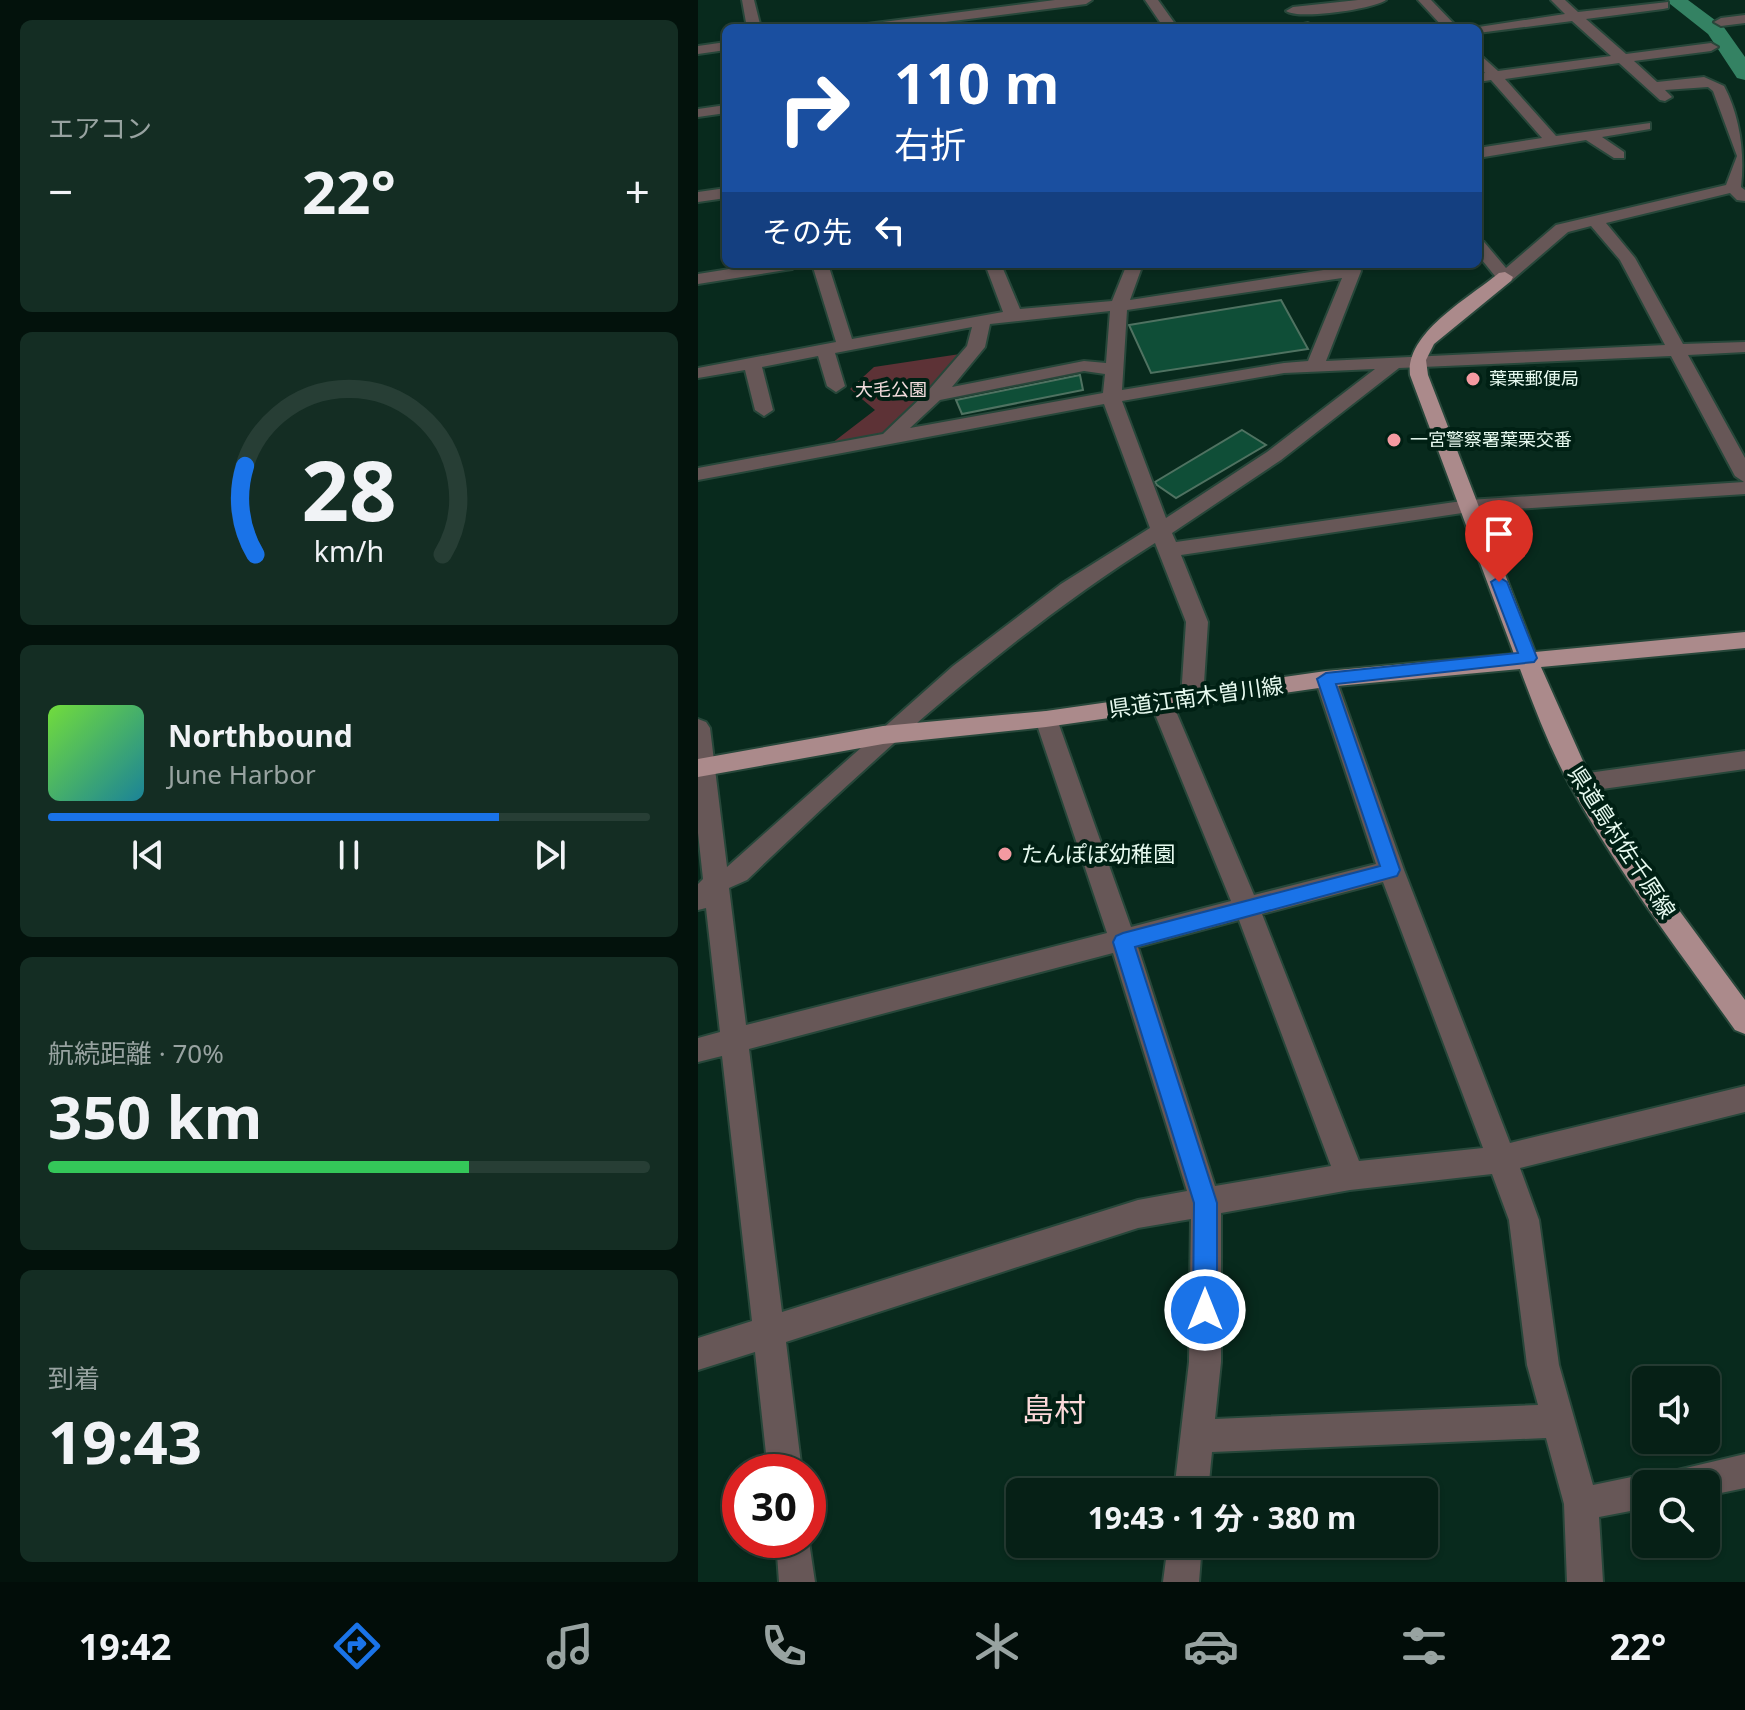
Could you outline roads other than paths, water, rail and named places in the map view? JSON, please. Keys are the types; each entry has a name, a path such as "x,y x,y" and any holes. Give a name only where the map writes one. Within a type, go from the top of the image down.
{"main road":[{"path":"1417,362 1426,341 1505,277"},
{"name":"県道島村佐千原線","path":"1417,362 1428,402 1547,711 1581,783 1647,886 1745,1022"},
{"name":"県道江南木曽川線","path":"700,768 883,735 1046,719 1326,679 1745,640"}],"street":[{"path":"748,0 753,24"},
{"path":"906,24 1086,0"},
{"path":"1151,0 1168,24"},
{"path":"1289,5 1335,8 1380,0"},
{"path":"1424,0 1447,24"},
{"path":"1557,0 1670,102"},
{"path":"1289,5 1304,24"},
{"path":"1482,28 1663,5"},
{"path":"1721,22 1745,19"},
{"path":"698,50 722,47"},
{"path":"1482,78 1711,47"},
{"path":"1482,61 1552,140"},
{"path":"1482,250 1505,277 1562,228 1740,185 1745,156 1719,89 1704,81 1654,87"},
{"path":"698,113 722,110"},
{"path":"1482,152 1645,126"},
{"path":"1589,135 1619,155"},
{"path":"698,197 722,194"},
{"path":"1595,220 1627,258 1745,476"},
{"path":"698,279 767,268"},
{"path":"821,268 846,346"},
{"path":"995,268 1014,317"},
{"path":"1133,268 1119,305 1112,398 1114,412 1197,622 1192,698"},
{"path":"698,373 825,351 885,336 1096,305 1119,305 1351,268 1316,364"},
{"path":"889,438 934,396 976,347 982,321"},
{"path":"698,474 1316,364 1745,347"},
{"path":"825,351 836,386"},
{"path":"707,892 738,873 883,735 1042,608 1273,457 1394,363"},
{"path":"752,364 764,410"},
{"path":"934,396 1084,366 1112,369"},
{"path":"1169,550 1469,506 1745,488"},
{"path":"1326,679 1391,870 1524,1220 1543,1365 1581,1504 1585,1582"},
{"path":"1161,702 1247,908 1350,1176"},
{"path":"1046,719 1123,942 1206,1203 1205,1362 1192,1478"},
{"path":"698,728 707,892 736,1042 783,1454"},
{"path":"1581,783 1745,760"},
{"path":"698,1050 1391,870"},
{"path":"698,1354 1138,1214 1350,1176 1502,1159 1745,1099"},
{"path":"1197,1436 1558,1421"},
{"path":"1720,1476 1745,1471"},
{"path":"1581,1504 1632,1494"},
{"path":"795,1558 797,1582"},
{"path":"1181,1582 1184,1558"}],"waterway":[{"path":"1675,0 1716,30 1745,73"}],"place":[{"name":"葉栗郵便局","path":"1473,379"},
{"name":"一宮警察署葉栗交番","path":"1394,440"},
{"name":"たんぽぽ幼稚園","path":"1005,854"}],"district":[{"name":"島村","path":"1054,1410"}],"park label":[{"name":"大毛公園","path":"891,390"}]}
